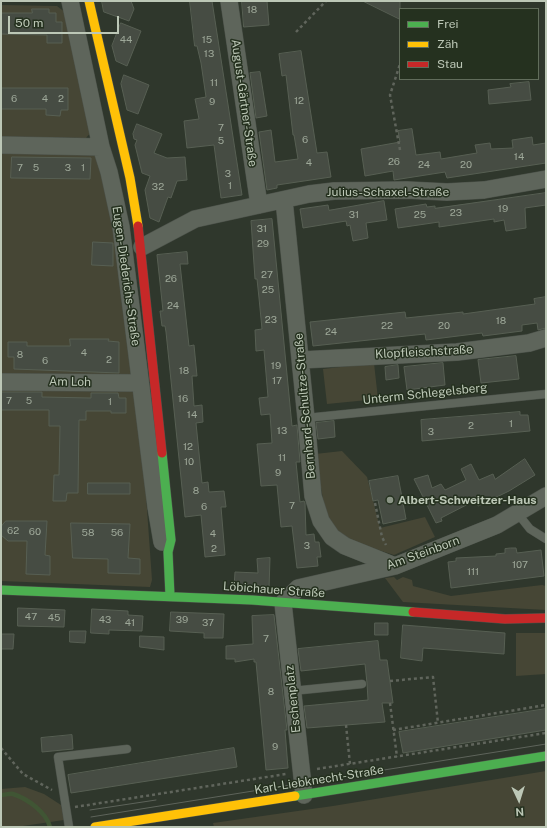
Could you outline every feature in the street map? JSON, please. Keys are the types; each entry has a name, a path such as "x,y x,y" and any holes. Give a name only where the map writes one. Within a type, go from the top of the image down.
{"street":[{"name":"Eugen-Diederichs-Straße","path":"70,1 101,147 109,172 121,227 160,534 161,540 168,552"},
{"name":"Eugen-Diederichs-Straße","path":"89,1 130,178 142,247 171,540 168,552 170,596"},
{"name":"August-Gärtner-Straße","path":"228,1 259,204"},
{"path":"1,145 101,147"},
{"name":"Julius-Schaxel-Straße","path":"142,247 195,219 259,204 334,191 407,190 447,192 484,190 546,179"},
{"name":"Bernhard-Schultze-Straße","path":"284,200 301,360 313,496 320,521 332,537 345,546 395,566"},
{"name":"Klopfleischstraße","path":"301,360 457,352 529,343 546,338"},
{"name":"Am Loh","path":"1,382 140,383"},
{"name":"Am Steinborn","path":"283,603 298,588 395,566 497,525 518,514 546,496"},
{"name":"Löbichauer Straße","path":"1,590 170,596 506,619 546,618"},
{"name":"Eschenplatz","path":"283,603 304,795"},
{"name":"Karl-Liebknecht-Straße","path":"95,827 546,756"}],"lane":[{"name":"Unterm Schlegelsberg","path":"306,418 546,394"},
{"path":"518,514 530,529 546,539"},
{"path":"292,691 362,684"},
{"path":"69,827 58,757 127,749"}],"path":[{"path":"296,32 326,1"},
{"path":"399,67 390,95 400,150"},
{"path":"375,503 382,537 395,566"},
{"path":"390,681 433,677 438,723"},
{"path":"390,703 397,757"},
{"path":"393,730 546,705"},
{"path":"346,725 350,764"},
{"path":"1,748 23,774 63,796"},
{"path":"175,791 184,793"}],"green space":[{"path":"1,5 57,6 66,13 92,131 86,138 1,137"},
{"path":"1,149 89,150 98,158 112,214 133,372 126,378 1,376"},
{"path":"374,363 378,399 327,404 323,369"},
{"path":"1,386 128,388 136,395 145,481 152,580 150,587 1,581"},
{"path":"342,451 367,477 380,528 425,517 435,537 394,555 343,539 326,516 315,454"},
{"path":"394,577 397,580 403,577 412,580 413,586 451,596 542,585 546,586 546,610 403,602 385,578"},
{"path":"516,633 546,633 546,674 516,676"},
{"path":"546,771 546,827 214,827 213,823 333,806"},
{"path":"25,787 44,794 61,805 64,820 16,827 1,827 1,789"}],"building":[{"path":"102,1 131,1 134,9 129,21 104,12"},
{"path":"190,1 212,1 242,195 221,198 214,145 187,148 184,121 199,119 195,99 206,97 201,63 197,46 195,46"},
{"path":"242,1 267,1 269,25 244,27"},
{"path":"363,1 400,1 399,19"},
{"path":"32,9 49,9 49,13 56,13 56,22 62,22 62,43 47,43 47,35 1,34 1,13 32,13"},
{"path":"121,23 141,31 127,66 116,61 112,46"},
{"path":"301,51 317,153 327,152 331,177 277,185 277,188 267,190 259,132 271,130 275,162 298,159 293,135 286,75 282,76 279,54"},
{"path":"260,72 267,116 256,118 250,73"},
{"path":"124,75 149,85 138,114 127,110 121,84"},
{"path":"529,82 531,100 489,104 488,90 511,87 510,84"},
{"path":"1,88 68,88 68,110 61,110 60,116 46,115 46,109 1,109"},
{"path":"137,124 162,134 154,153 167,158 185,157 187,180 177,181 171,198 168,197 159,222 150,218 145,190 150,176 142,173 135,145 137,140 134,139 133,134"},
{"path":"412,129 416,155 440,152 441,159 477,153 475,145 490,143 491,149 513,148 512,140 532,137 533,145 546,143 546,163 447,178 445,172 394,180 393,171 365,176 361,149 400,142 398,131"},
{"path":"12,157 91,158 90,179 11,178"},
{"path":"546,193 546,205 525,208 526,228 506,231 504,220 494,222 494,219 439,227 439,222 398,228 395,209 426,204 427,207 435,206 435,208"},
{"path":"384,201 387,220 366,223 368,238 353,241 350,225 347,226 346,221 303,228 300,209 328,205 329,210"},
{"path":"272,219 292,426 297,425 300,462 296,462 300,502 304,501 305,503 306,535 314,534 315,542 319,542 321,557 317,557 318,566 297,568 292,526 281,527 277,485 261,486 257,444 272,443 270,414 261,415 259,398 268,397 264,350 256,351 255,330 262,329 257,279 255,279 251,221"},
{"path":"93,242 113,243 113,266 92,265"},
{"path":"187,252 188,264 180,264 189,346 194,345 197,376 192,376 194,406 202,405 203,422 196,423 202,483 208,482 209,492 224,491 226,507 221,507 225,555 205,557 201,515 185,517 166,332 165,326 162,326 160,311 163,311 157,255"},
{"path":"546,297 546,328 538,330 537,323 522,325 522,331 483,336 482,333 426,340 425,334 313,346 310,322 405,312 406,318 463,312 463,314 535,304 534,299"},
{"path":"70,339 109,339 108,341 119,342 119,373 14,369 14,357 8,357 8,342 27,342 27,346 70,346"},
{"path":"516,356 519,379 481,383 478,360"},
{"path":"443,363 445,385 407,390 404,367"},
{"path":"398,365 399,378 386,380 385,367"},
{"path":"1,392 42,392 42,397 91,398 91,393 118,393 119,398 126,398 126,413 111,413 111,411 86,411 86,420 79,420 78,493 67,493 66,501 53,501 54,475 59,475 60,426 49,426 49,410 1,410"},
{"path":"520,412 520,415 528,415 530,431 422,441 421,420"},
{"path":"334,421 335,437 318,439 316,423"},
{"path":"525,459 535,475 509,491 478,506 476,500 441,518 442,521 436,523 414,479 428,475 432,488 441,484 445,490 466,480 461,469 471,464 479,480 493,474 495,479"},
{"name":"Albert-Schweitzer-Haus","path":"398,476 406,519 383,524 378,500 373,501 369,481"},
{"path":"88,483 130,483 130,494 88,494"},
{"path":"6,521 47,521 45,555 50,556 50,575 26,574 27,541 8,541 1,535 1,527"},
{"path":"71,523 130,524 128,558 140,559 140,574 108,573 108,559 73,558"},
{"path":"516,548 517,553 541,550 544,576 451,588 448,562 456,561 456,558 496,556 496,554 505,553 505,549"},
{"path":"270,558 269,589 259,588 259,585 253,585 253,587 234,587 235,572 258,573 257,559"},
{"path":"18,608 65,610 64,627 18,626"},
{"path":"92,609 128,611 128,615 143,616 142,631 109,630 109,634 91,633"},
{"path":"171,612 224,614 223,638 204,638 204,633 170,631"},
{"path":"274,615 287,730 285,730 288,768 266,770 256,662 254,662 254,659 235,662 235,659 226,659 226,646 253,644 252,616"},
{"path":"375,623 388,623 388,635 375,635"},
{"path":"403,625 505,633 504,654 423,648 422,661 401,658"},
{"path":"70,631 86,631 85,643 70,642"},
{"path":"1,634 14,634 13,649 1,649"},
{"path":"140,636 164,637 164,650 140,647"},
{"path":"378,641 380,660 387,660 393,703 382,703 385,722 307,728 304,706 368,700 365,664 301,671 298,649"},
{"path":"546,709 546,730 403,753 399,732"},
{"path":"72,735 73,749 42,752 41,738"},
{"path":"234,748 237,767 71,793 68,775"}],"waterway":[{"path":"1,795 13,794 25,799 45,816 50,827"}],"tram line":[{"path":"91,817 546,744"},
{"path":"90,810 156,800"}],"traffic: fast":[{"path":"162,453 171,540 168,552 170,596"},
{"path":"1,590 252,600 413,612"},
{"path":"295,796 546,756"}],"traffic: slow":[{"path":"89,1 130,178 138,226"},
{"path":"95,827 295,796"}],"traffic: jam":[{"path":"138,226 162,453"},
{"path":"413,612 505,619 546,618"}],"place":[{"name":"Albert-Schweitzer-Haus","path":"390,500"}]}
